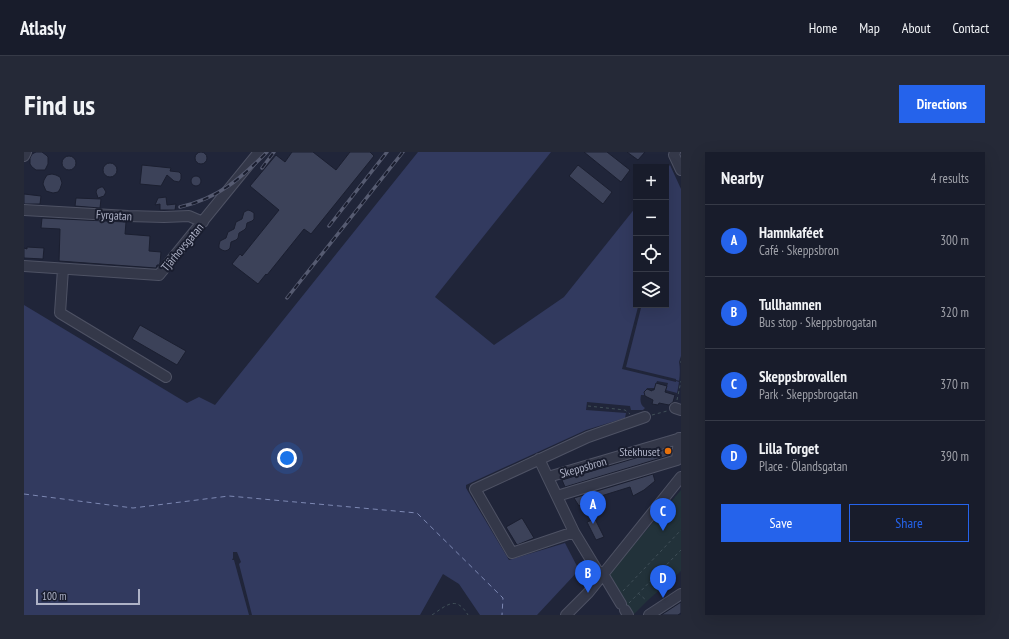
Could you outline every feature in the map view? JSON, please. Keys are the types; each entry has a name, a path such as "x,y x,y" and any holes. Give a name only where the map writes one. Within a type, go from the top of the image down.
{"street":[{"path":"24,156 26,152"},
{"name":"Tjärhovsgatan","path":"24,266 159,274 259,152"},
{"path":"675,152 674,155 681,170"},
{"name":"Fyrgatan","path":"24,210 128,216 189,216 203,222"},
{"path":"63,269 60,313 166,377"},
{"path":"574,532 512,553 475,489 588,437 645,417"},
{"path":"556,496 677,460 680,438"},
{"name":"Skeppsbron","path":"624,606 603,574 597,570 574,532 548,477 680,438"},
{"path":"539,459 548,477"},
{"path":"569,614 588,593 681,477"},
{"path":"649,615 681,594"}],"path":[{"path":"645,417 678,409 681,381"},
{"path":"588,406 625,410"},
{"path":"624,606 681,530"},
{"path":"624,606 681,550"},
{"path":"638,593 647,601"},
{"path":"432,615 447,605 454,603 460,604 465,608 468,615"}],"shaded area":[{"path":"681,490 681,571 633,615 631,615 607,576"}],"water":[{"path":"418,152 551,152 435,297 494,345 564,297 633,211 633,308 669,308 670,165 681,189 681,356 679,362 680,373 677,393 666,390 668,383 657,381 655,388 647,388 645,395 641,395 640,399 645,408 643,410 631,410 630,406 587,402 586,410 626,413 625,418 586,430 466,485 466,488 509,560 565,543 579,570 537,615 480,615 459,584 443,574 420,615 24,615 24,305 187,403 199,397 215,405"}],"pier":[{"path":"638,308 641,308 626,367 680,381 676,382 622,369"},
{"path":"233,552 237,552 241,562 239,564 252,615 249,615 234,560 232,560"}],"building":[{"path":"42,152 48,157 48,164 45,170 36,170 30,164 32,154"},
{"path":"199,152 203,152 207,158 203,164 199,164 195,160 195,156"},
{"path":"292,152 313,152 336,170 350,152 370,152 374,156 311,234 304,229 258,284 232,264 240,254 242,256 279,210 250,186 276,155 285,162"},
{"path":"584,152 607,152 630,170 621,182"},
{"path":"627,152 645,152 638,160"},
{"path":"66,156 72,156 76,160 76,166 72,170 66,170 62,166 62,160"},
{"path":"110,163 115,165 117,170 115,175 110,177 105,175 103,170 105,165"},
{"path":"142,165 171,168 170,171 179,172 181,174 181,179 179,182 174,181 167,175 161,186 140,184"},
{"path":"578,165 612,192 603,204 569,176"},
{"path":"52,174 60,177 62,183 58,192 53,193 46,191 43,184 47,175"},
{"path":"194,176 198,176 200,177 200,185 194,186 191,183 191,179"},
{"path":"103,187 106,192 104,196 98,198 96,192 97,189"},
{"path":"24,194 41,196 40,204 24,204"},
{"path":"166,197 167,205 176,204 175,210 160,210 160,204 155,205 158,198"},
{"path":"76,198 101,199 100,208 75,206"},
{"path":"248,210 254,213 254,219 247,223 246,228 239,233 236,240 231,242 228,250 225,251 219,248 220,241 226,238 228,232 234,229 236,222 242,219 244,212"},
{"path":"42,218 126,222 125,234 150,236 149,251 161,252 160,263 156,268 59,261 60,229 41,228"},
{"path":"27,247 44,248 43,259 24,258 24,248 27,249"},
{"path":"140,325 186,351 177,365 132,339"},
{"path":"656,383 667,386 665,392 675,395 673,402 669,405 659,403 658,405 652,404 653,400 645,396 644,392 647,389 652,391 654,390"},
{"path":"669,448 671,455 565,487 562,480"},
{"path":"653,474 655,481 644,490 633,496 630,487 601,496 603,505 591,508 589,500 579,506 574,498"},
{"path":"522,518 534,538 517,545 506,527"},
{"path":"595,519 604,537 596,540 587,522"},
{"path":"681,602 681,613 678,615 661,615"}],"ferry route":[{"path":"24,494 133,508 229,496 417,513 503,598 502,615"}],"railway":[{"path":"180,207 218,193 248,171 267,152"},
{"path":"262,168 274,152"},
{"path":"329,226 387,152"},
{"path":"287,298 403,152"}],"place":[{"name":"Stekhuset","path":"668,451"},
{"name":"Hamnkaféet","path":"593,524"},
{"name":"Skeppsbrovallen","path":"663,531"},
{"name":"Tullhamnen","path":"588,593"},
{"name":"Lilla Torget","path":"663,598"}]}
